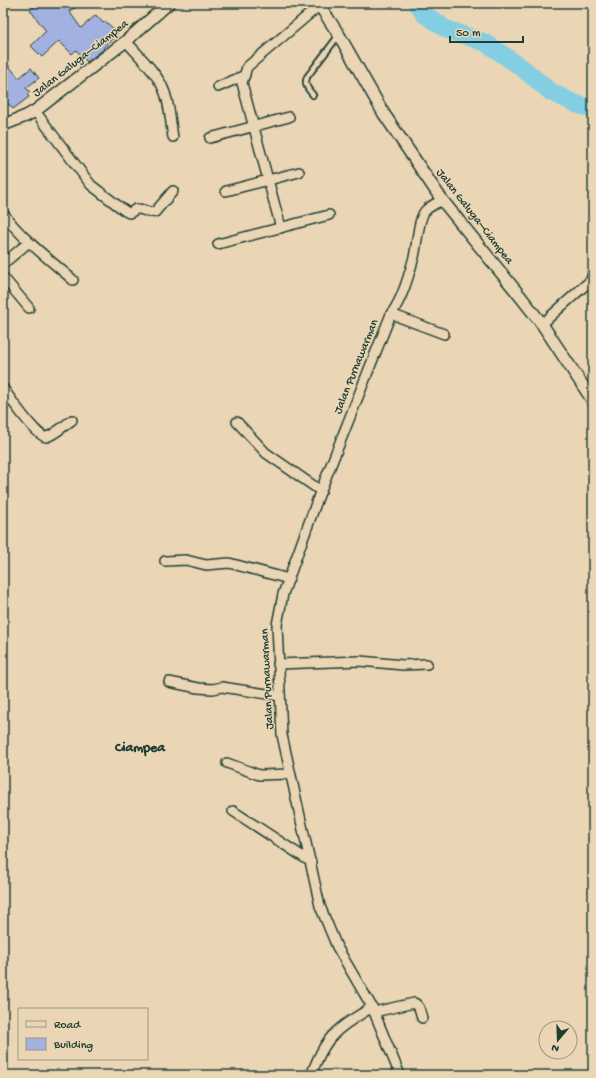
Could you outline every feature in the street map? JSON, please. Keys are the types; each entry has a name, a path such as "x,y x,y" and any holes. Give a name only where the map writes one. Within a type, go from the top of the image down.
{"street":[{"name":"Jalan Galuga–Ciampea","path":"3,125 35,111 126,41 169,3"},
{"name":"Jalan Galuga–Ciampea","path":"319,4 339,35 384,114 442,200 542,324 593,401"},
{"path":"281,228 242,83 247,66 319,4"},
{"path":"126,41 159,80 163,88 166,96 173,137"},
{"path":"218,87 245,75"},
{"path":"35,111 91,185 127,213 140,209 151,213 155,212 173,191"},
{"path":"210,138 289,117"},
{"path":"226,192 299,172"},
{"name":"Jalan Purnawarman","path":"400,1075 373,1010 346,964 328,927 320,906 282,735 277,625 281,602 321,491 391,314 396,308 407,278 416,246 419,225 425,210 442,200"},
{"path":"3,213 12,225 29,242 73,280"},
{"path":"218,244 329,215"},
{"path":"3,264 29,242"},
{"path":"542,324 591,280 593,273"},
{"path":"3,277 29,308"},
{"path":"391,314 444,334"},
{"path":"3,388 32,426 41,435 47,437 72,420"},
{"path":"237,422 266,453 321,491"},
{"path":"166,561 186,560 206,565 229,563 289,579"},
{"path":"278,664 360,661 403,665 427,664"},
{"path":"169,682 198,688 213,689 222,687 280,696"},
{"path":"227,763 259,774 290,774"},
{"path":"233,811 310,862"},
{"path":"311,1075 324,1046 334,1034 373,1010 414,1003 420,1008 422,1018"}],"lane":[{"path":"313,95 306,86 307,77 339,35"}],"building":[{"path":"39,3 84,3 69,11 81,28 96,15 103,23 105,21 118,33 103,48 104,49 87,62 76,50 72,54 59,41 42,57 31,46 46,31 30,10"},
{"path":"3,59 19,78 31,68 39,78 26,88 30,92 27,94 29,97 13,109 9,104 3,108 3,87 8,83 3,76"}],"waterway":[{"path":"417,3 424,14 446,29 486,43 521,67 551,92 576,104 593,109"}],"district":[{"name":"Ciampea","path":"140,748"}]}
